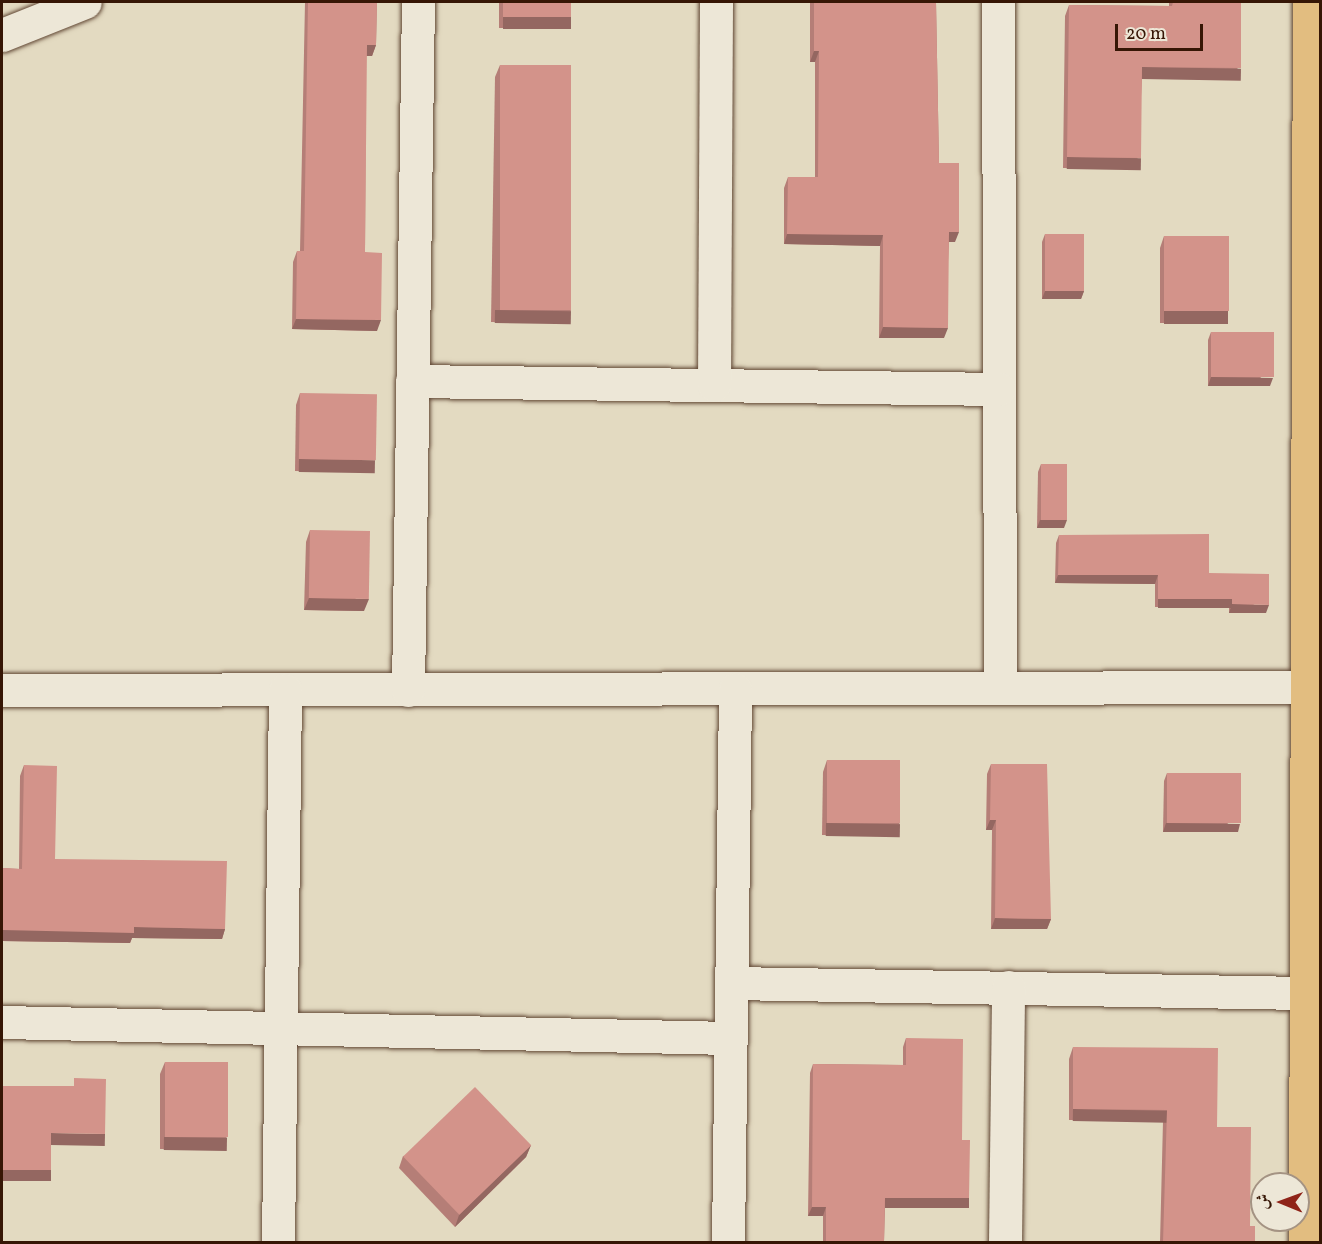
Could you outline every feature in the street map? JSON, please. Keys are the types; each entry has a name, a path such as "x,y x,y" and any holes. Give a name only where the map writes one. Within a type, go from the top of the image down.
{"main road":[{"path":"1305,1242 1309,2"}],"street":[{"path":"2,35 85,2"},
{"path":"408,690 418,2"},
{"path":"714,385 716,2"},
{"path":"999,2 1000,688"},
{"path":"412,381 999,389"},
{"path":"2,690 1307,687"},
{"path":"728,1242 735,689"},
{"path":"278,1242 285,690"},
{"path":"731,983 1306,993"},
{"path":"1005,1242 1008,987"},
{"path":"2,1022 731,1038"}],"building":[{"path":"308,2 377,2 376,45 367,45 365,252 382,253 381,320 296,319 297,251 304,251"},
{"path":"503,2 571,2 571,17 503,17"},
{"path":"814,2 936,2 939,163 959,163 959,232 949,232 948,328 883,327 883,235 787,234 788,177 818,177 819,51 814,51"},
{"path":"1173,2 1241,2 1241,68 1142,67 1141,158 1067,157 1069,5 1172,6"},
{"path":"500,65 571,65 571,310 500,310"},
{"path":"1045,234 1084,234 1084,291 1045,291"},
{"path":"1164,236 1229,236 1229,311 1164,311"},
{"path":"1211,332 1274,332 1274,377 1211,377"},
{"path":"300,393 377,394 376,460 299,459"},
{"path":"1041,464 1067,464 1067,520 1041,520"},
{"path":"310,530 370,531 369,599 309,598"},
{"path":"1209,534 1209,573 1269,574 1269,605 1232,604 1232,599 1158,599 1158,575 1058,575 1059,535"},
{"path":"827,760 900,760 900,823 827,823"},
{"path":"991,764 1047,764 1051,919 995,918 996,820 990,820"},
{"path":"24,765 57,766 55,859 227,861 225,929 134,927 134,933 2,930 2,868 22,869"},
{"path":"1167,773 1241,773 1241,823 1167,823"},
{"path":"906,1038 963,1039 962,1140 970,1140 969,1198 885,1198 884,1242 826,1242 826,1207 812,1207 813,1064 906,1065"},
{"path":"1073,1047 1218,1048 1217,1127 1251,1127 1250,1232 1255,1232 1255,1242 1163,1242 1167,1110 1073,1109"},
{"path":"165,1062 228,1062 228,1137 165,1137"},
{"path":"74,1078 106,1079 105,1134 51,1133 51,1170 2,1170 2,1086 74,1086"},
{"path":"475,1087 531,1145 459,1215 403,1156"}]}
